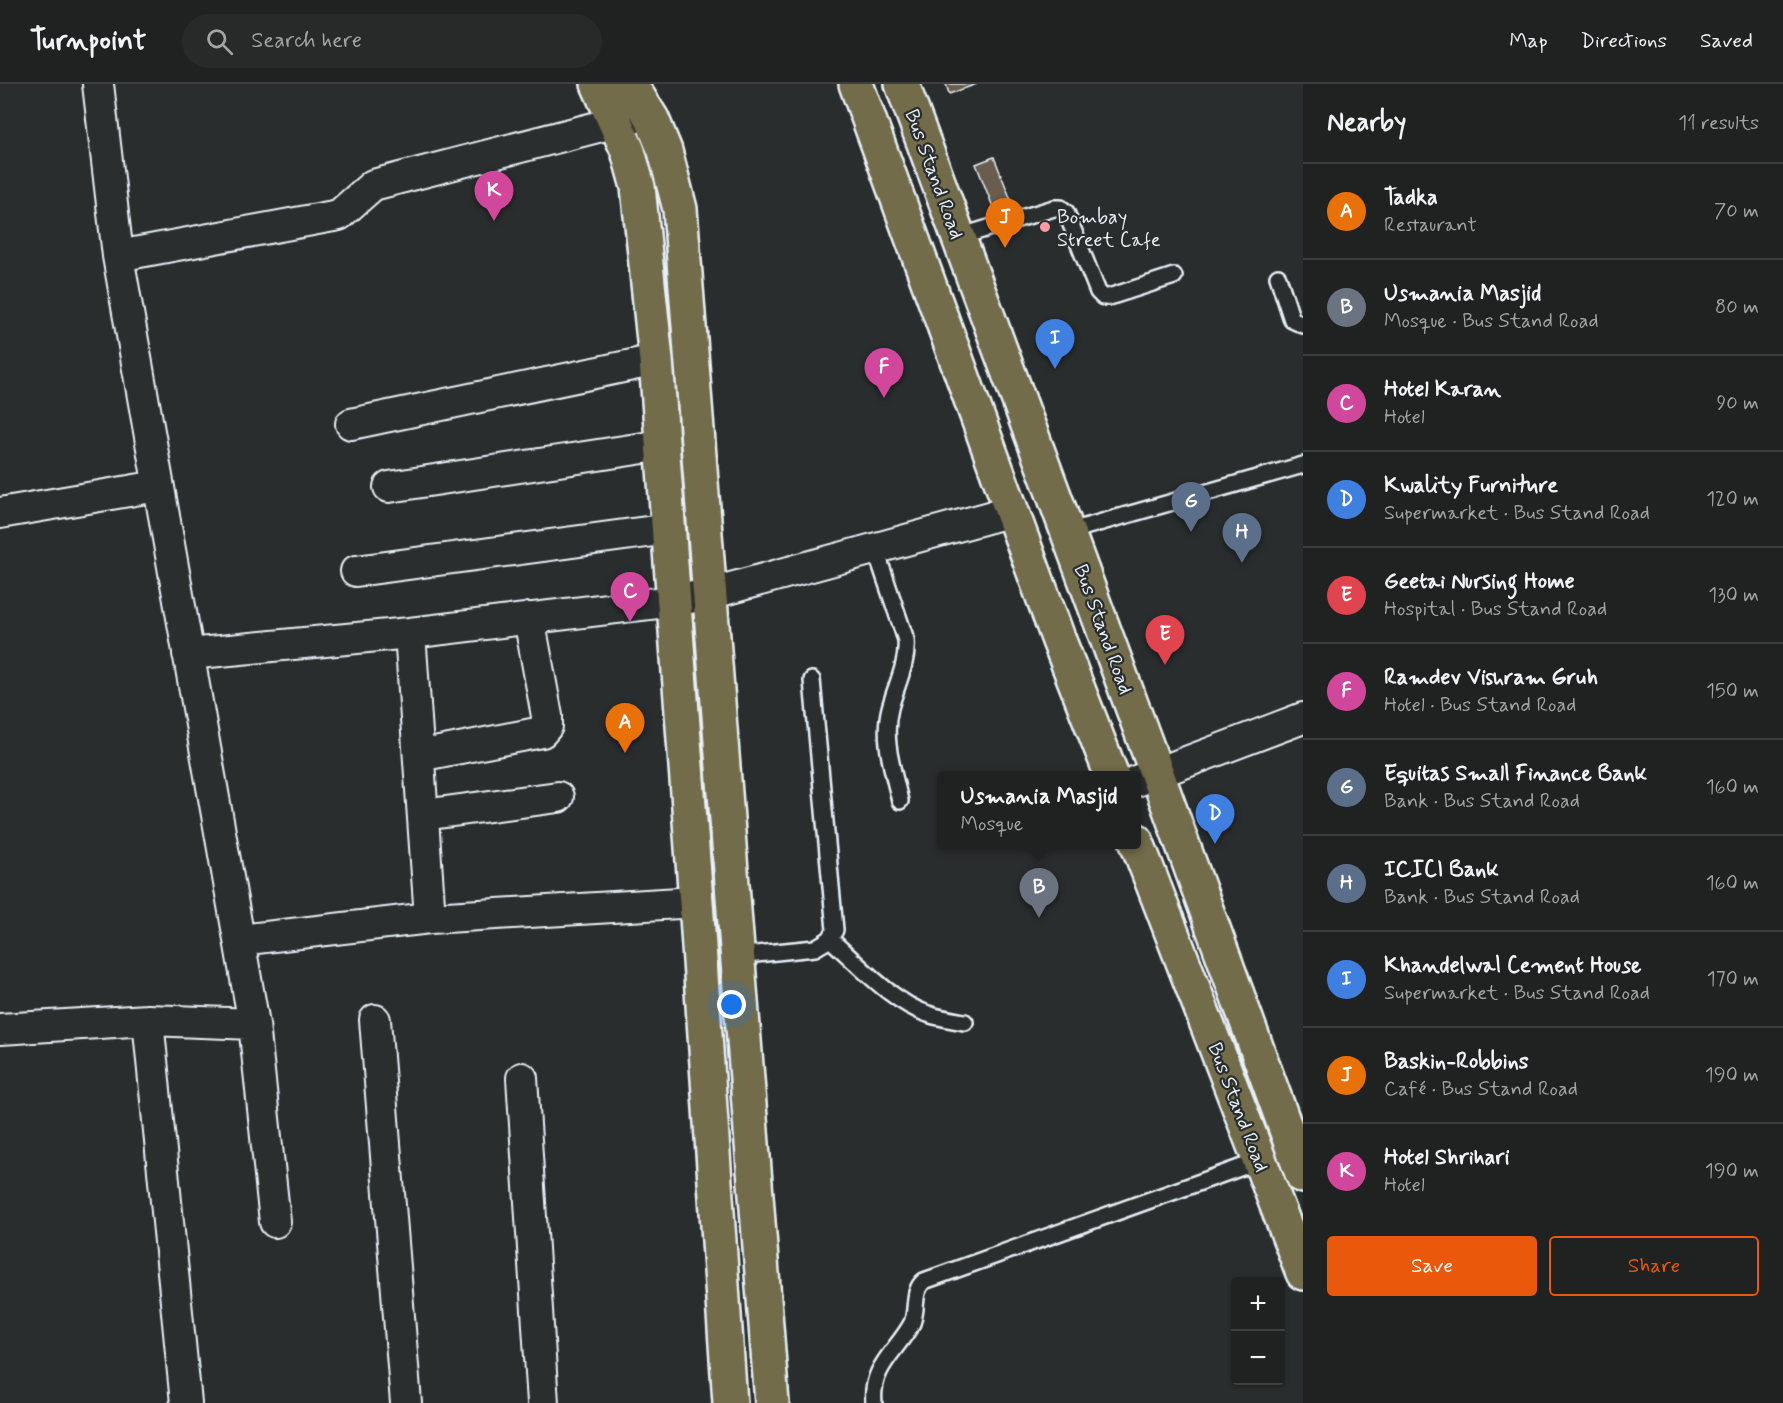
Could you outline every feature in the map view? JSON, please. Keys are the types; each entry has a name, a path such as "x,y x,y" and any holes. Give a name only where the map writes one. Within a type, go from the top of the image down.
{"main road":[{"path":"598,84 628,151 638,187 656,360 730,1403"},
{"path":"630,84 649,114 665,151 680,209 769,1403"},
{"path":"856,84 1058,638 1110,771"},
{"name":"Bus Stand Road","path":"902,84 1068,532 1147,777 1303,1176"},
{"name":"Bus Stand Road","path":"1140,849 1303,1273"}],"street":[{"path":"98,84 118,256 254,1024 275,1221"},
{"path":"118,256 339,215 373,185 649,114"},
{"path":"351,424 656,360"},
{"path":"389,487 663,445"},
{"path":"0,513 158,486"},
{"path":"188,654 410,633 674,601 709,594 1012,511"},
{"path":"356,571 669,530"},
{"path":"419,756 542,732 547,726 529,618"},
{"path":"410,633 430,918"},
{"path":"1147,777 1303,718"},
{"path":"423,815 558,797"},
{"path":"239,940 430,918 696,902"},
{"path":"0,1029 148,1020 254,1024"},
{"path":"148,1020 186,1403"},
{"path":"375,1020 406,1403"},
{"path":"522,1078 543,1403"}],"lane":[{"path":"959,237 1054,208 1061,208 1066,212 1098,292 1103,297 1174,276"},
{"path":"1278,277 1292,320 1303,326"},
{"path":"1068,532 1303,465"},
{"path":"875,548 906,640 905,663 889,709 886,744 900,801"},
{"path":"737,956 816,948 830,939 835,930 812,680"},
{"path":"830,939 901,1000 927,1014 965,1022"},
{"path":"874,1403 875,1379 882,1364 912,1323 917,1291 924,1281 1259,1161"}],"building":[{"path":"946,84 977,84 949,94"},
{"path":"994,157 1011,200 993,207 976,164"}],"place":[{"name":"Hotel Shrihari","path":"494,221"},
{"name":"Bombay Street Cafe","path":"1045,227"},
{"name":"Baskin-Robbins","path":"1005,248"},
{"name":"Khandelwal Cement House","path":"1055,369"},
{"name":"Ramdev Vishram Gruh","path":"884,398"},
{"name":"Equitas Small Finance Bank","path":"1191,532"},
{"name":"ICICI Bank","path":"1242,563"},
{"name":"Hotel Karan","path":"630,622"},
{"name":"Geetai Nursing Home","path":"1165,665"},
{"name":"Tadka","path":"625,753"},
{"name":"Kwality Furniture","path":"1215,844"},
{"name":"Usmania Masjid","path":"1039,918"}]}
